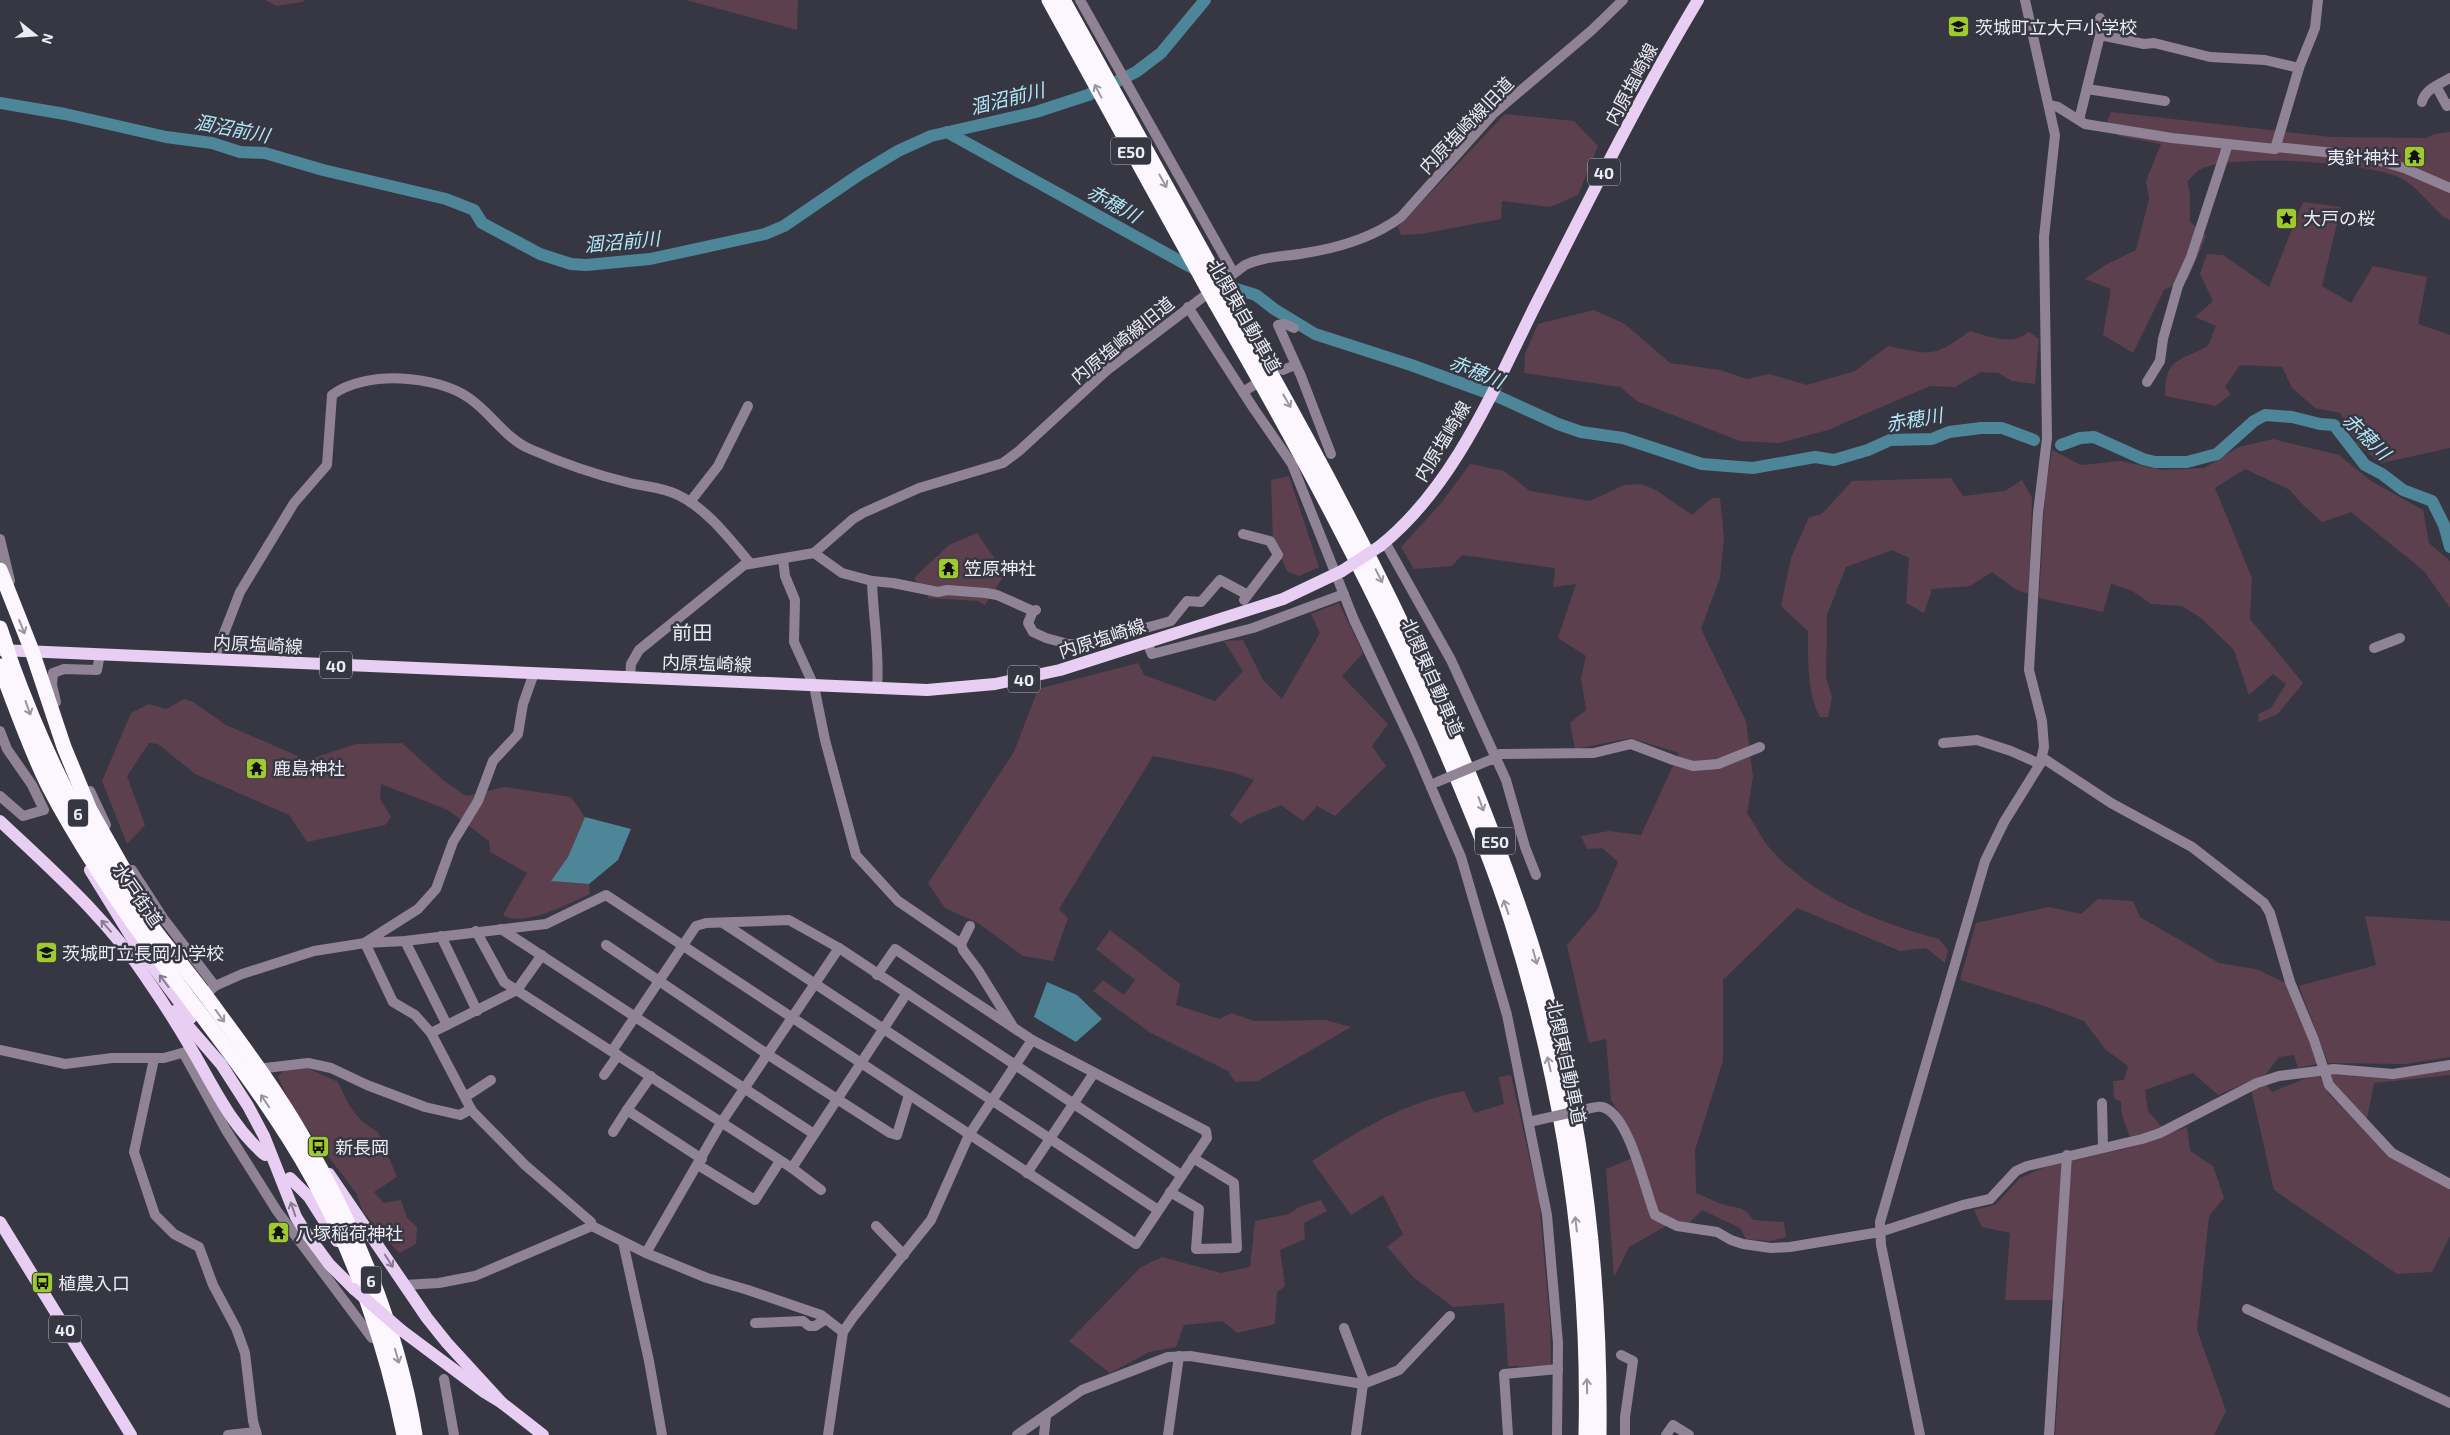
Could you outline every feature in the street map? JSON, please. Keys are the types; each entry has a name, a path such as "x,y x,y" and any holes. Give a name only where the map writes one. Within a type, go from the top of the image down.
{"highway":[{"name":"北関東自動車道","path":"1049,0 1221,300 1298,421 1397,612 1474,782 1524,920 1558,1045 1582,1169 1597,1322 1599,1435"},
{"name":"北関東自動車道","path":"1063,0 1385,616 1461,787 1512,924 1546,1048 1570,1171 1585,1324 1586,1435"},
{"path":"0,570 32,651 64,747 90,810 168,951"},
{"name":"6","path":"1,639 6,664 28,742 49,786"},
{"name":"6","path":"6,664 62,784 112,872 168,951 210,991 296,1138 336,1200 367,1268 396,1352 415,1435"},
{"name":"水戸街道","path":"49,786 114,894 296,1138"},
{"name":"6","path":"296,1138 329,1210 380,1340 404,1435"}],"main road":[{"name":"内原塩崎線","path":"32,651 927,690 995,684 1060,670 1284,600 1339,573 1382,544 1426,501 1457,457 1644,98 1698,0"},
{"name":"40","path":"1,639 32,651"},
{"path":"49,786 77,847 110,904 135,943 211,1044 264,1136 296,1218 304,1230 330,1264 354,1289 401,1330 543,1435"},
{"path":"0,821 58,874 88,906 221,1064"},
{"path":"147,978 188,1052 220,1102 239,1130 264,1155"},
{"path":"296,1138 447,1343 502,1403"},
{"path":"290,1178 318,1209 354,1271"},
{"name":"40","path":"0,1222 131,1435"}],"street":[{"path":"1080,0 1233,272"},
{"name":"内原塩崎線旧道","path":"814,553 853,519 864,513 919,488 1003,463 1019,451 1084,390 1233,272 1252,261 1306,253 1362,238 1402,217 1493,114 1592,30 1623,0"},
{"path":"1920,1435 1880,1232 1886,1198 1986,861 2004,822 2041,761 2044,735 2030,670 2038,513 2047,438 2044,237 2055,135 2025,0"},
{"path":"2276,147 2299,68 2315,28 2318,0"},
{"path":"2079,120 2100,35 2100,18"},
{"path":"2100,35 2144,44 2154,43 2210,58 2264,60 2299,68"},
{"path":"2422,102 2423,96 2450,78"},
{"path":"2436,86 2449,107"},
{"path":"2087,88 2165,101"},
{"path":"2049,105 2058,106 2085,124 2228,144 2275,149 2276,147 2328,151 2370,158 2404,168 2450,188"},
{"path":"1103,113 1179,250"},
{"path":"2147,382 2160,361 2163,339 2178,286 2191,257 2228,144"},
{"path":"1168,230 1200,213"},
{"path":"1188,308 1292,464 1339,573 1344,594 1361,637 1434,784 1461,857 1481,920 1507,1015 1531,1121 1547,1216 1555,1294 1558,1369 1557,1435"},
{"path":"1294,328 1285,324 1278,325 1331,454"},
{"path":"1283,370 1296,365"},
{"path":"214,659 240,592 289,511 327,465 332,394 354,384 387,379 448,386 470,399 518,443 529,449 579,469 632,484 662,488 690,502 704,513 749,562"},
{"path":"1243,392 1254,385"},
{"path":"690,502 718,466 748,406"},
{"path":"630,678 631,664 639,650 749,562 814,553 842,573 872,581 938,592 947,590 991,594 1034,610 1028,623 1033,632 1060,642 1086,644 1171,621 1187,601 1201,602 1220,580 1245,597 1278,555 1270,541 1243,534"},
{"path":"0,539 9,573 11,600"},
{"path":"1382,544 1451,660 1493,758 1506,780 1525,847 1536,875"},
{"path":"783,558 785,576 795,600 794,642 814,686 825,740 856,855 898,901 961,944 1012,1026"},
{"path":"872,581 873,620 879,656 877,689"},
{"path":"1147,642 1152,654 1344,594"},
{"path":"2374,648 2400,638"},
{"path":"100,654 97,670 64,669 52,673 52,685 68,739 93,799 126,861 210,991 242,974 314,951 365,943 405,941 546,924 606,895 1136,1244 1207,1138 1206,1131 1032,1040 895,949 877,975"},
{"path":"365,943 418,909 436,889 454,842 478,801 493,761 518,734 523,704 534,673"},
{"path":"0,731 7,749 32,785 44,810 23,816 0,796"},
{"path":"1943,743 1977,740 2041,761 2110,803 2192,847 2264,903 2270,913 2290,982 2314,1040 2322,1069 2334,1091 2392,1153 2450,1184"},
{"path":"1434,784 1500,754 1594,753 1631,744 1693,766 1718,764 1760,747"},
{"path":"604,1076 636,1016 696,926 706,923 789,920 839,948 1181,1175"},
{"path":"723,922 1158,1210"},
{"path":"961,944 970,926"},
{"path":"501,929 814,1134"},
{"path":"476,931 504,982 651,1076 721,1124 792,1168 821,1190"},
{"path":"441,936 477,1011"},
{"path":"405,941 447,1025"},
{"path":"365,943 393,1002 415,1014 431,1033 471,1109 525,1165 592,1222 592,1226 646,1253 707,1278 821,1315 843,1332"},
{"path":"606,945 767,1054 897,1135 909,1095"},
{"path":"646,1253 721,1124 839,948"},
{"path":"431,1033 517,990 542,955"},
{"path":"792,1168 907,994"},
{"path":"828,1435 843,1332 931,1220 969,1135 1032,1040"},
{"path":"0,1050 65,1064 112,1058 154,1059 188,1052 226,1130 277,1211 372,1338 380,1340"},
{"path":"154,1059 134,1152 155,1215 174,1234 200,1247 214,1285 236,1328 247,1362 253,1421 257,1433 228,1435"},
{"path":"257,1069 308,1064 331,1068 367,1085 425,1107 460,1115 471,1109"},
{"path":"1531,1121 1601,1106 1610,1111 1622,1124 1655,1215 1665,1222 1677,1226 1717,1232 1732,1240 1771,1248 1816,1243 1880,1232 1963,1205 1990,1199 2016,1171 2027,1166 2160,1133 2257,1083 2322,1069 2393,1074 2450,1065"},
{"path":"1027,1173 1094,1073"},
{"path":"613,1132 651,1076"},
{"path":"465,1097 491,1080"},
{"path":"2102,1104 2103,1146"},
{"path":"627,1110 755,1200 780,1161"},
{"path":"2049,1435 2067,1155"},
{"path":"1170,1192 1199,1209 1196,1249 1237,1248 1234,1183 1193,1158"},
{"path":"404,1285 440,1283 475,1276 592,1226"},
{"path":"876,1226 904,1255"},
{"path":"623,1242 649,1361 662,1435"},
{"path":"2247,1309 2450,1403"},
{"path":"1017,1435 1082,1390 1161,1359 1179,1356 1190,1356 1364,1383 1399,1370 1450,1316"},
{"path":"755,1323 802,1321 809,1326 815,1326 826,1319"},
{"path":"1344,1328 1364,1383 1356,1435"},
{"path":"1621,1355 1633,1361 1625,1417 1625,1435"},
{"path":"1168,1435 1179,1356"},
{"path":"1508,1435 1504,1374 1558,1369"},
{"path":"444,1379 454,1435"},
{"path":"1044,1435 1046,1415"},
{"path":"1666,1435 1672,1425 1689,1435"}],"shaded area":[{"path":"265,0 304,0 303,2 276,6"},
{"path":"686,0 798,0 797,30"},
{"path":"2111,112 2331,137 2426,138 2435,134 2450,132 2450,220 2442,216 2418,191 2403,179 2387,173 2363,168 2303,162 2242,161 2218,164 2201,169 2187,182 2190,193 2190,222 2206,236 2188,279 2164,290 2133,353 2103,335 2111,289 2085,279 2105,265 2136,250 2149,199 2146,181 2161,144 2119,136 2107,121"},
{"path":"1505,114 1574,121 1598,146 1578,195 1550,207 1502,201 1501,219 1421,234 1401,235 1398,227"},
{"path":"2303,202 2341,207 2322,286 2351,303 2373,266 2427,277 2418,324 2450,335 2450,448 2381,463 2357,444 2340,413 2315,408 2292,388 2282,367 2240,365 2225,387 2231,394 2216,406 2165,396 2166,383 2171,367 2176,362 2208,346 2216,326 2195,317 2213,301 2200,274 2207,254 2223,255 2269,287"},
{"path":"1594,310 1625,324 1670,363 1720,370 1747,379 1769,374 1807,385 1855,371 1888,346 1932,352 1948,346 1970,331 2001,339 2015,339 2029,332 2039,339 2035,384 2012,381 1998,373 1981,372 1955,387 1930,386 1828,430 1779,443 1740,441 1637,401 1620,387 1524,373 1525,354 1538,324"},
{"path":"2273,439 2339,455 2371,481 2423,510 2429,543 2450,561 2450,608 2424,571 2351,512 2322,522 2290,490 2245,469 2215,488 2252,578 2250,619 2303,683 2278,714 2259,722 2258,714 2271,708 2286,684 2273,674 2249,695 2234,650 2201,618 2182,606 2151,604 2131,590 2111,584 2103,612 2039,598 2045,493 2052,450 2081,465 2121,461 2162,470 2204,468 2239,447"},
{"path":"1470,464 1504,471 1530,491 1590,501 1624,485 1641,484 1656,490 1692,515 1712,498 1720,498 1724,538 1720,578 1701,629 1746,721 1753,777 1747,813 1767,845 1803,879 1846,905 1893,925 1939,939 1948,950 1945,963 1926,948 1900,951 1797,908 1723,980 1723,1061 1695,1150 1696,1193 1722,1204 1742,1209 1753,1220 1784,1222 1786,1237 1770,1241 1746,1239 1740,1228 1702,1210 1689,1223 1675,1221 1629,1247 1614,1277 1606,1169 1637,1156 1625,1123 1611,1100 1606,1039 1589,1043 1567,945 1597,910 1618,862 1602,848 1587,849 1581,836 1609,831 1641,835 1679,753 1631,738 1575,749 1570,723 1586,710 1581,678 1586,656 1558,638 1576,584 1553,587 1555,568 1462,555 1452,566 1414,569 1401,547 1442,502"},
{"path":"1289,476 1319,567 1299,576 1287,571 1273,540 1271,480"},
{"path":"1951,478 1963,496 2005,491 2022,480 2032,498 2029,594 2017,590 1992,572 1970,586 1932,589 1924,613 1906,603 1909,558 1892,550 1846,567 1827,615 1826,678 1832,697 1828,717 1820,717 1810,686 1808,631 1781,606 1791,558 1809,517 1822,514 1852,481"},
{"path":"977,533 1005,574 985,605 978,601 929,598 914,578 949,545"},
{"path":"1339,603 1363,653 1342,676 1388,724 1372,746 1386,766 1335,816 1317,806 1303,821 1281,805 1255,815 1241,824 1230,815 1254,780 1232,772 1153,756 1059,909 1068,918 1053,961 1023,956 978,923 945,908 928,883 1014,752 1038,689 1138,663 1144,675 1215,701 1243,671 1224,641 1243,640 1263,680 1282,699 1320,633 1311,614"},
{"path":"184,699 193,702 226,725 307,760 356,744 402,743 443,780 466,796 505,787 571,797 585,817 568,857 552,881 589,884 590,894 559,908 534,916 512,918 503,915 527,873 490,852 489,841 448,810 381,784 380,799 391,817 385,825 307,842 289,815 195,774 158,744 149,743 127,776 145,825 127,844 102,781 131,713 149,704 166,709"},
{"path":"2098,899 2133,901 2140,917 2219,963 2256,969 2286,983 2312,1042 2317,1064 2298,1068 2294,1055 2279,1057 2266,1074 2218,1095 2193,1073 2145,1090 2148,1111 2162,1127 2130,1137 2122,1115 2121,1102 2114,1098 2113,1081 2124,1080 2128,1066 2106,1050 2084,1021 2047,1007 1960,980 1976,923 2049,907 2081,914"},
{"path":"2365,916 2450,921 2450,1057 2405,1064 2328,1063 2299,986 2376,965"},
{"path":"1110,930 1180,984 1176,1005 1220,1019 1231,1013 1254,1021 1325,1020 1351,1027 1258,1081 1235,1082 1228,1071 1149,1032 1093,991 1103,980 1124,995 1135,980 1096,949"},
{"path":"307,1068 338,1082 353,1111 370,1128 378,1132 397,1177 374,1192 384,1203 401,1200 407,1218 417,1227 416,1244 399,1253 363,1212 356,1193 295,1112 278,1077 284,1070"},
{"path":"2450,1069 2450,1075 2374,1083 2367,1119 2330,1079 2330,1073"},
{"path":"2318,1073 2328,1093 2392,1158 2450,1189 2450,1236 2432,1272 2397,1274 2274,1190 2251,1089 2265,1083 2272,1092"},
{"path":"1511,1075 1539,1200 1550,1322 1551,1367 1508,1366 1504,1303 1453,1307 1413,1277 1387,1247 1403,1234 1383,1195 1351,1215 1312,1161 1367,1127 1403,1109 1442,1096 1464,1091 1474,1113 1504,1104 1499,1077"},
{"path":"2187,1127 2190,1151 2213,1166 2224,1198 2209,1216 2197,1330 2226,1411 2214,1435 2055,1435 2064,1300 2005,1300 2010,1233 1982,1227 1974,1210 1995,1205 2020,1178 2058,1161 2071,1161 2128,1148"},
{"path":"1321,1200 1327,1211 1304,1223 1305,1239 1280,1250 1285,1286 1277,1292 1275,1324 1237,1333 1223,1321 1184,1325 1176,1347 1149,1352 1110,1373 1069,1341 1141,1267 1162,1257 1221,1273 1250,1267 1255,1221 1289,1214 1299,1207"}],"water":[{"path":"585,817 631,829 618,860 589,884 551,881 568,857"},
{"path":"1047,982 1077,995 1102,1019 1076,1042 1034,1017"}],"waterway":[{"name":"涸沼前川","path":"0,103 65,114 166,137 212,143 240,152 265,153 323,170 446,199 474,210 482,223 540,254 571,264 586,265 650,259 765,234 784,226 860,174 898,151 931,136 1036,112 1088,95 1136,72 1161,53 1205,0"},
{"name":"赤穂川","path":"947,132 1187,265 1233,288 1256,295 1274,309 1315,334 1411,365 1499,397 1558,424 1581,432 1623,438 1702,464 1753,468 1815,457 1834,460 1868,450 1890,440 1932,439 1949,432 1981,428 2002,428 2034,440"},
{"name":"赤穂川","path":"2061,445 2080,438 2094,437 2143,459 2155,462 2187,462 2217,454 2254,421 2265,415 2292,417 2320,424 2334,425 2365,465 2382,474 2403,490 2432,501 2444,525 2450,547"}],"place":[{"name":"茨城町立大戸小学校","path":"1959,27"},
{"name":"夷針神社","path":"2415,157"},
{"name":"大戸の桜","path":"2287,218"},
{"name":"笠原神社","path":"948,568"},
{"name":"鹿島神社","path":"257,768"},
{"name":"茨城町立長岡小学校","path":"46,953"},
{"name":"新長岡","path":"319,1147"},
{"name":"八塚稲荷神社","path":"279,1233"},
{"name":"植農入口","path":"42,1283"}],"district":[{"name":"前田","path":"692,632"}]}
